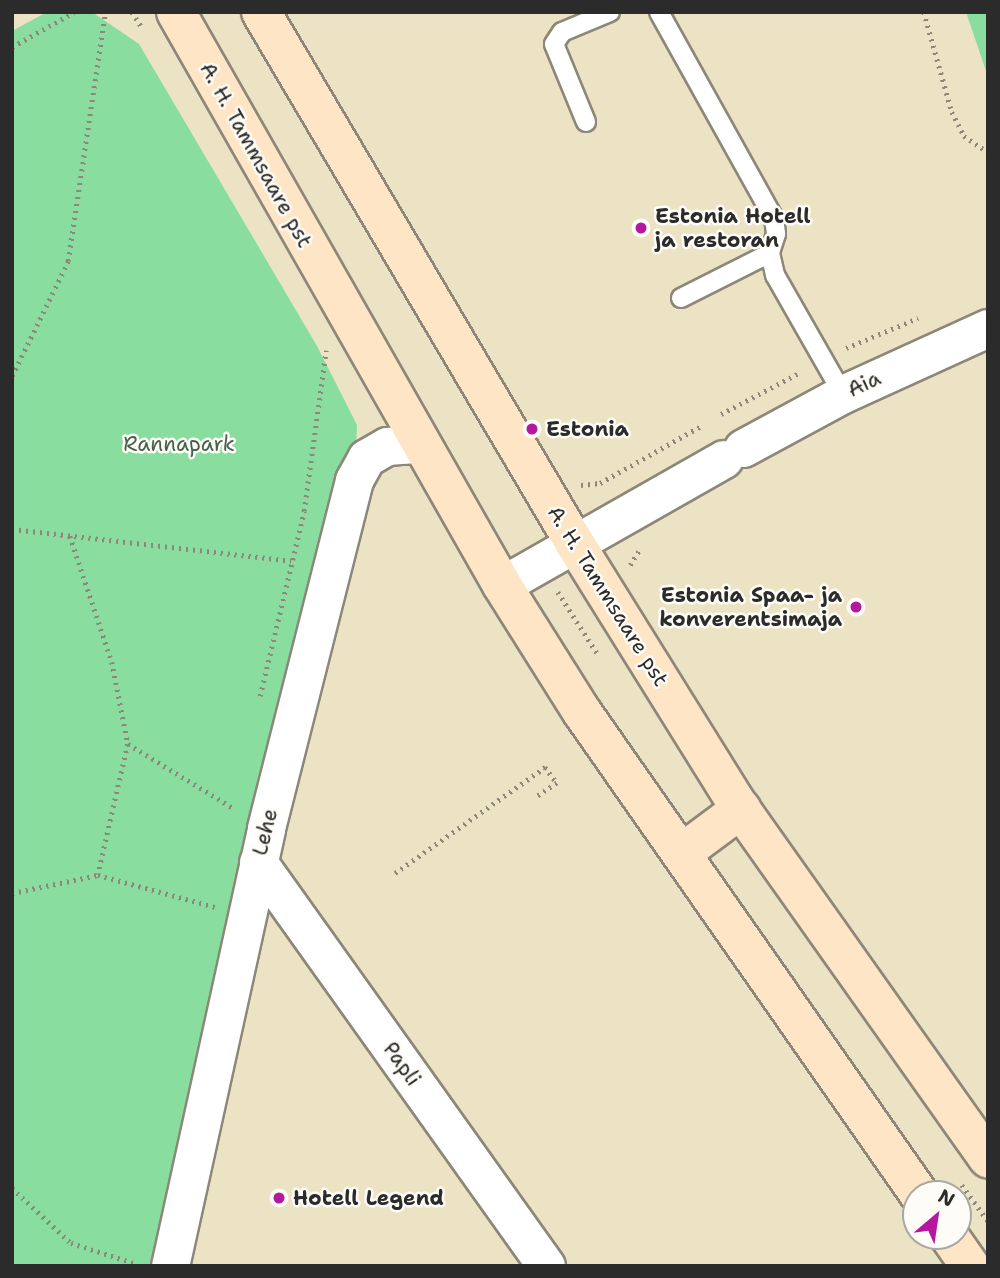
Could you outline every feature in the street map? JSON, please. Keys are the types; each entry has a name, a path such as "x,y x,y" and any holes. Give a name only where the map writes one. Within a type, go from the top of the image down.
{"street":[{"name":"A. H. Tammsaare pst","path":"176,12 419,444 502,585"},
{"name":"A. H. Tammsaare pst","path":"261,12 573,542 741,809 986,1151"},
{"name":"Aia","path":"502,585 573,542 843,394 988,328"},
{"name":"Lehe","path":"147,1265 229,911 335,567 354,480 366,458 387,446 419,444"},
{"path":"502,585 582,712 909,1180"},
{"path":"681,853 741,809"},
{"name":"Papli","path":"252,837 546,1266"},
{"path":"959,1250 970,1266"}],"lane":[{"path":"586,122 554,44 562,32 610,12"},
{"path":"659,12 774,219 776,234 770,253 775,275 843,394"},
{"path":"681,298 770,253"}],"path":[{"path":"12,47 74,12"},
{"path":"12,376 68,261 105,12"},
{"path":"132,12 147,36"},
{"path":"924,12 952,112 964,136 988,152"},
{"path":"258,705 304,511 325,348"},
{"path":"12,529 335,567"},
{"path":"70,536 111,662 128,744 98,874"},
{"path":"627,575 632,558 649,539"},
{"path":"128,744 235,809 252,837"},
{"path":"395,873 545,767 557,783 535,798"},
{"path":"238,796 235,809 252,837"},
{"path":"12,893 98,874 229,911"},
{"path":"215,895 229,911"},
{"path":"209,920 229,911"},
{"path":"12,1188 71,1243 147,1265"},
{"path":"138,1250 147,1265"}],"green space":[{"name":"Rannapark","path":"47,12 92,12 139,44 317,346 357,425 356,447 229,928 151,1266 12,1266 12,31"},
{"path":"966,12 988,12 988,77"}],"place":[{"name":"Estonia Hotell ja restoran","path":"641,228"},
{"name":"Estonia","path":"532,429"},
{"name":"Estonia Spaa- ja konverentsimaja","path":"856,607"},
{"name":"Hotell Legend","path":"279,1198"}]}
